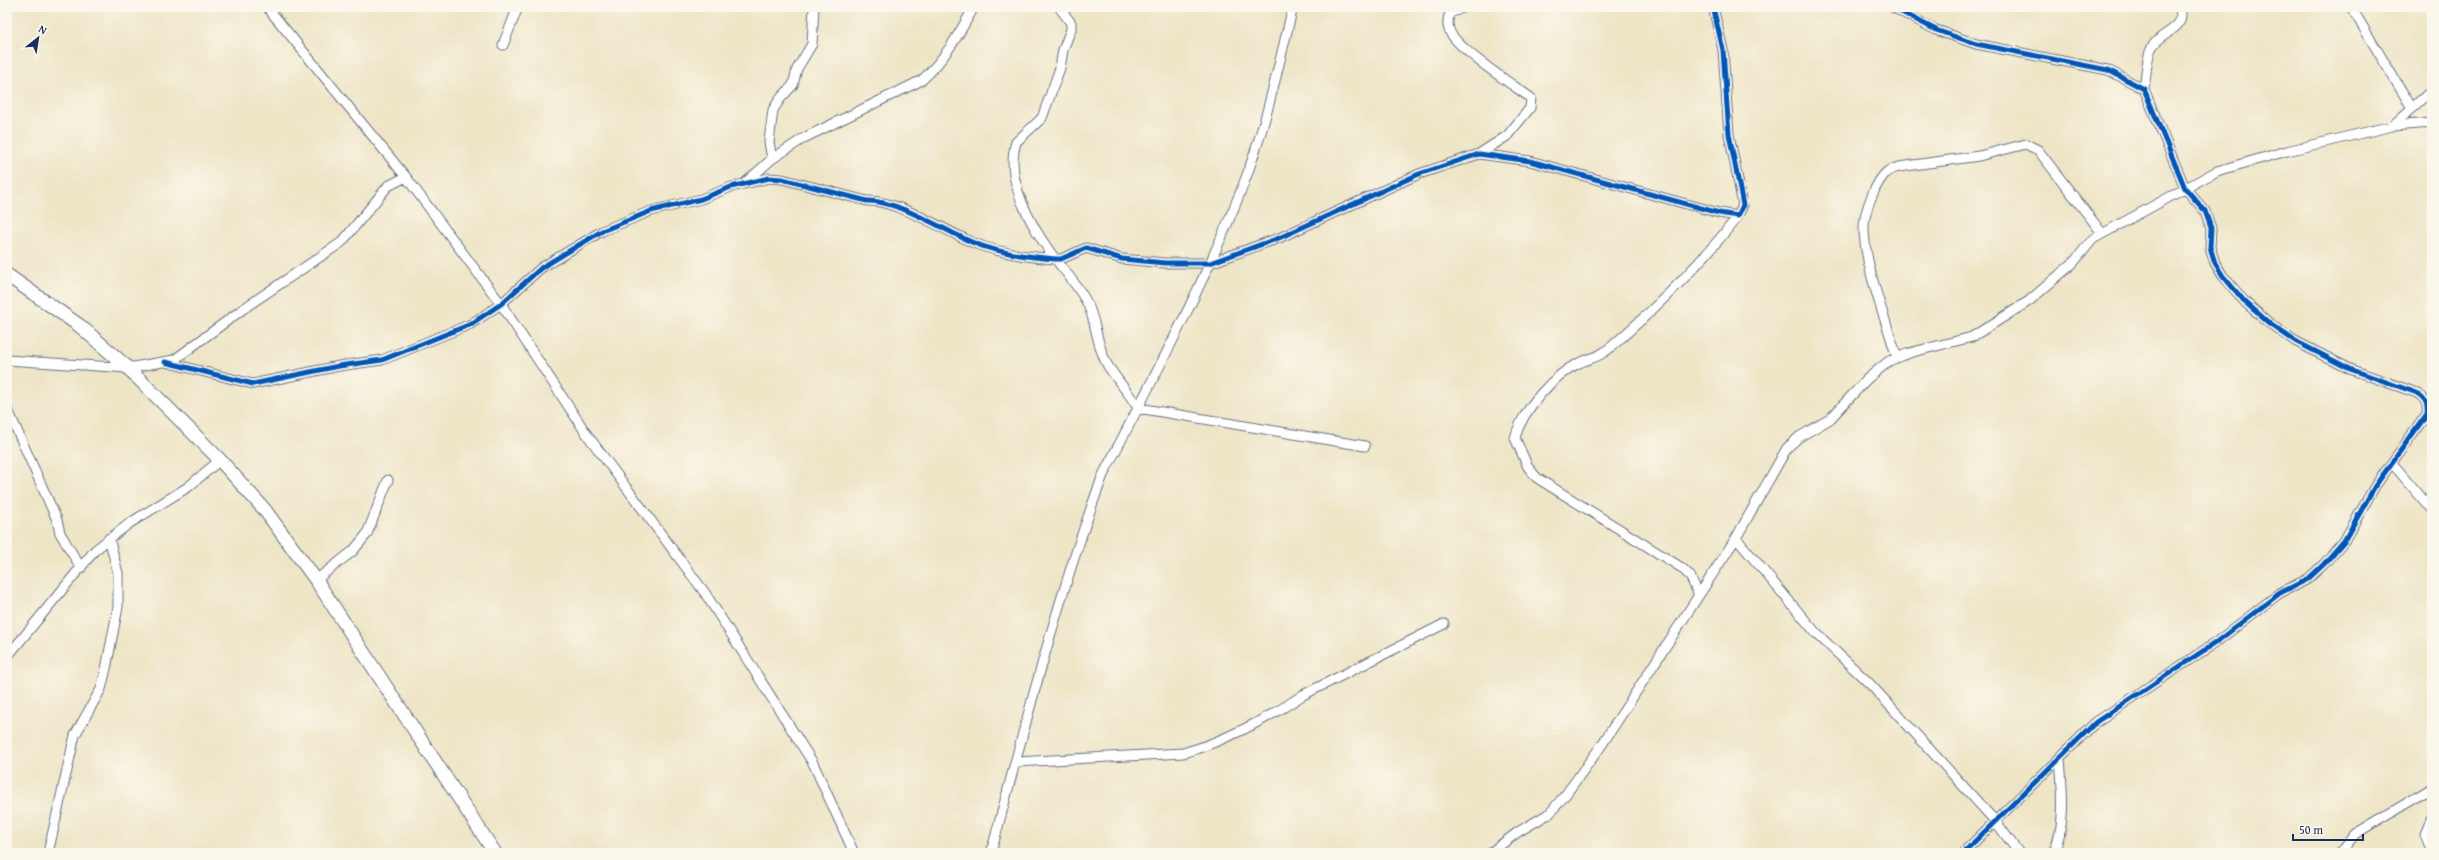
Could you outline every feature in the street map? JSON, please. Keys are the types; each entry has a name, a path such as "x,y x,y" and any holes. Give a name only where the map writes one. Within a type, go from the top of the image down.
{"street":[{"path":"267,7 406,177 501,304 588,436 705,593 813,763 854,853"},
{"path":"504,45 518,7"},
{"path":"772,159 769,142 773,110 780,99 793,85 797,69 812,44 814,7"},
{"path":"745,183 772,159 804,138 840,119 907,89 922,80 936,68 974,7"},
{"path":"1059,7 1071,23 1071,29 1063,50 1054,84 1047,98 1045,112 1031,129 1019,138 1014,148 1013,163 1015,182 1034,226 1055,259 1078,288 1088,305 1096,336 1108,365 1138,408 1365,446"},
{"path":"991,853 1053,622 1093,502 1104,475 1210,263 1242,187 1270,97 1293,7"},
{"path":"165,362 240,382 261,383 339,366 382,360 466,326 501,304 541,268 602,232 651,211 701,199 745,183 769,178 782,178 867,201 881,202 938,225 975,244 999,250 1061,259 1086,248 1122,258 1164,263 1210,263 1279,238 1418,174 1479,154 1507,136 1530,108 1532,103 1531,98 1465,48 1450,32 1447,24 1450,13 1465,7"},
{"path":"1698,596 1690,576 1682,568 1537,478 1528,467 1515,438 1523,420 1550,383 1562,373 1580,363 1597,358 1610,348 1658,304 1713,248 1738,216 1743,205 1729,134 1723,50 1713,7"},
{"path":"1892,7 1936,30 1976,44 2108,70 2144,90"},
{"path":"1963,853 2096,722 2215,643 2280,593 2308,579 2344,541 2375,486 2427,414 2430,403 2418,393 2350,369 2295,341 2270,324 2245,302 2222,276 2215,263 2210,247 2210,228 2205,211 2185,188 2144,90 2151,50 2181,23 2182,16 2180,7"},
{"path":"2351,7 2412,108"},
{"path":"2392,126 2432,90"},
{"path":"1490,853 1518,832 1550,813 1566,794 1600,746 1736,538 1787,448 1799,437 1830,419 1868,379 1889,361 1972,337 2029,301 2102,233 2217,171 2252,160 2392,126 2432,123"},
{"path":"1897,358 1869,261 1864,226 1868,204 1887,172 1899,167 1979,156 2026,144 2038,150 2102,233"},
{"path":"1479,154 1530,161 1720,213 1738,216"},
{"path":"7,360 128,368 165,362 184,353 243,309 342,242 388,186 406,177"},
{"path":"7,275 80,326 128,368 220,460 264,509 316,580 495,853"},
{"path":"7,408 57,520 60,533 81,568"},
{"path":"7,657 95,550 109,538 168,500 220,460"},
{"path":"2392,463 2432,510"},
{"path":"316,580 353,551 367,534 388,480"},
{"path":"48,853 75,735 101,689 118,607 118,573 109,538"},
{"path":"1736,538 1816,633 1870,684 1996,822 2019,853"},
{"path":"1016,762 1183,753 1198,749 1282,709 1310,691 1444,624"},
{"path":"2053,853 2060,834 2062,796 2060,758"},
{"path":"2340,853 2355,834 2432,788"},
{"path":"2432,818 2425,834 2432,852"}],"cycle path":[{"path":"165,362 253,384 339,366 382,360 471,324 501,304 541,268 602,231 651,211 701,199 731,187 769,178 782,179 867,201 893,205 974,243 1004,252 1055,259 1061,259 1086,248 1122,259 1165,263 1210,263 1279,238 1419,174 1479,154 1530,161 1719,213 1738,216 1743,205 1729,134 1723,50 1713,7"},
{"path":"1892,7 1936,30 1976,44 2108,70 2144,89 2185,188 2205,211 2211,228 2210,247 2215,263 2223,276 2245,302 2270,324 2295,341 2350,369 2417,393 2426,402 2427,407 2427,414 2375,486 2344,541 2324,564 2308,579 2280,593 2215,643 2096,722 1963,853"}]}
